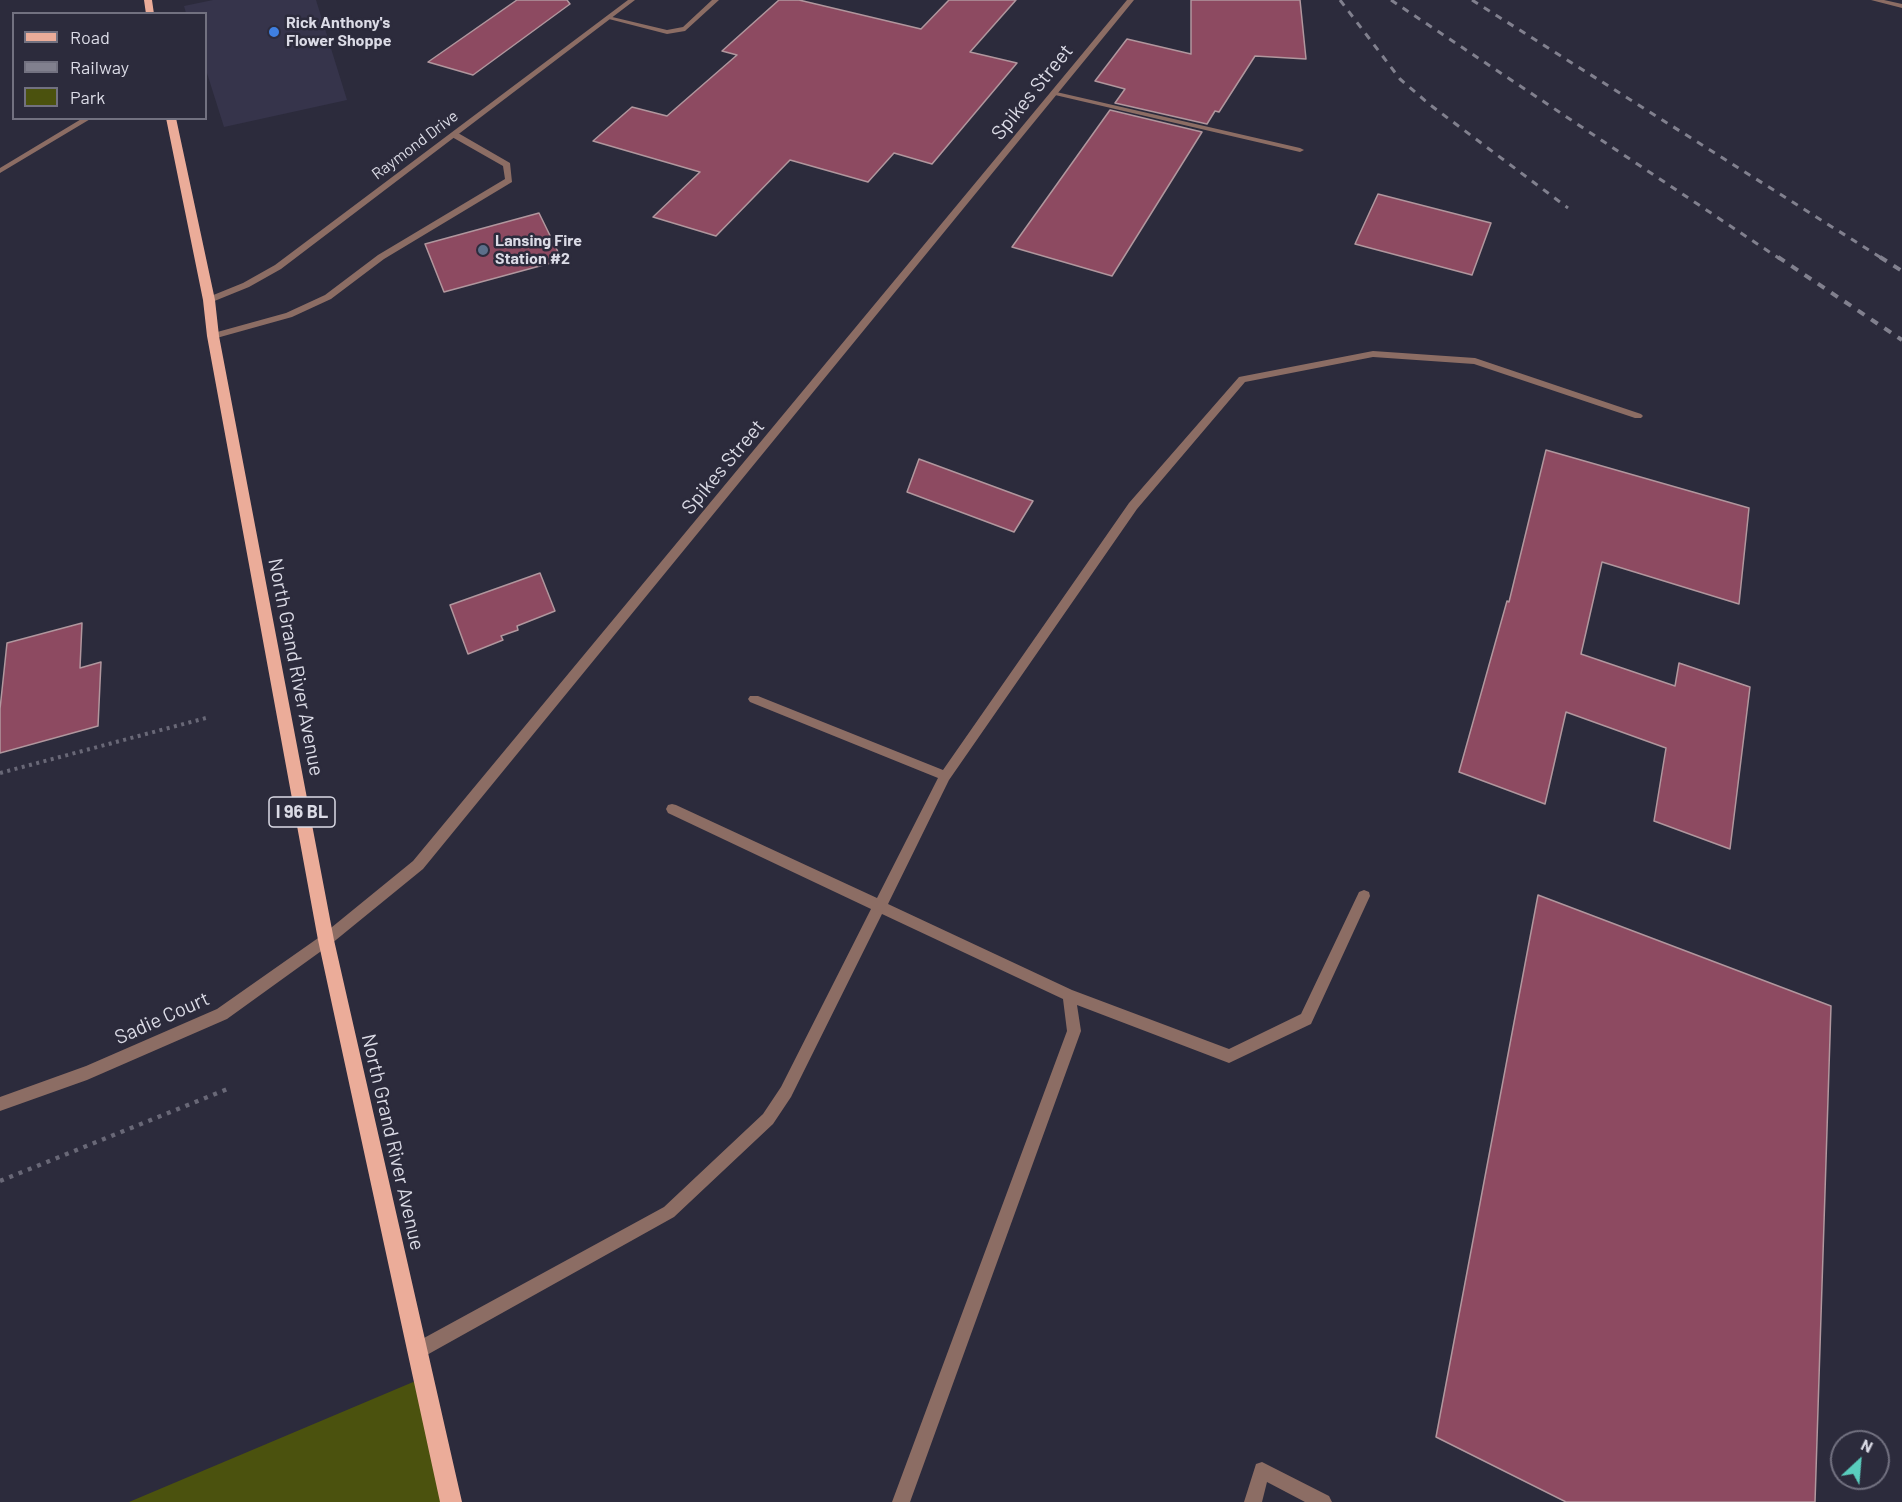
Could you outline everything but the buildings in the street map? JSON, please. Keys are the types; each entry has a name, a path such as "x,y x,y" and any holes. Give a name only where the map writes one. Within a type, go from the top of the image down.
{"main road":[{"name":"North Grand River Avenue","path":"171,120 209,300 213,336 326,940 451,1502"}],"street":[{"name":"Raymond Drive","path":"209,300 246,285 278,267 632,0"},
{"path":"608,18 667,32 685,30 716,0"},
{"name":"Spikes Street","path":"326,940 418,865 1131,0"},
{"path":"1874,0 1902,6"},
{"path":"1055,93 1300,150"},
{"path":"0,171 85,120"},
{"path":"213,336 289,315 328,297 381,257 509,180 507,165 455,135"},
{"path":"419,1350 669,1212 768,1119 786,1092 945,776 1132,506 1242,379 1372,354 1475,362 1638,416"},
{"path":"754,699 945,776"},
{"path":"672,809 1070,994 1229,1056 1306,1018 1364,896"},
{"name":"Sadie Court","path":"0,1104 87,1074 222,1014 326,940"},
{"path":"901,1502 1074,1031 1070,994"},
{"path":"1253,1502 1262,1470 1323,1502"}],"path":[{"path":"0,773 206,718"},
{"path":"0,1181 230,1088"}],"shaded area":[{"path":"213,0 316,0 347,100 224,127 207,73 207,12 186,12 184,6"}],"green space":[{"path":"425,1377 451,1502 129,1502"}],"railway":[{"path":"1340,0 1400,79 1429,104 1568,208"},
{"path":"1391,0 1780,259"},
{"path":"1472,0 1883,259"},
{"path":"1778,257 1902,340"},
{"path":"1880,257 1902,271"}],"place":[{"name":"Rick Anthony's Flower Shoppe","path":"274,32"},
{"name":"Lansing Fire Station #2","path":"483,250"}]}
